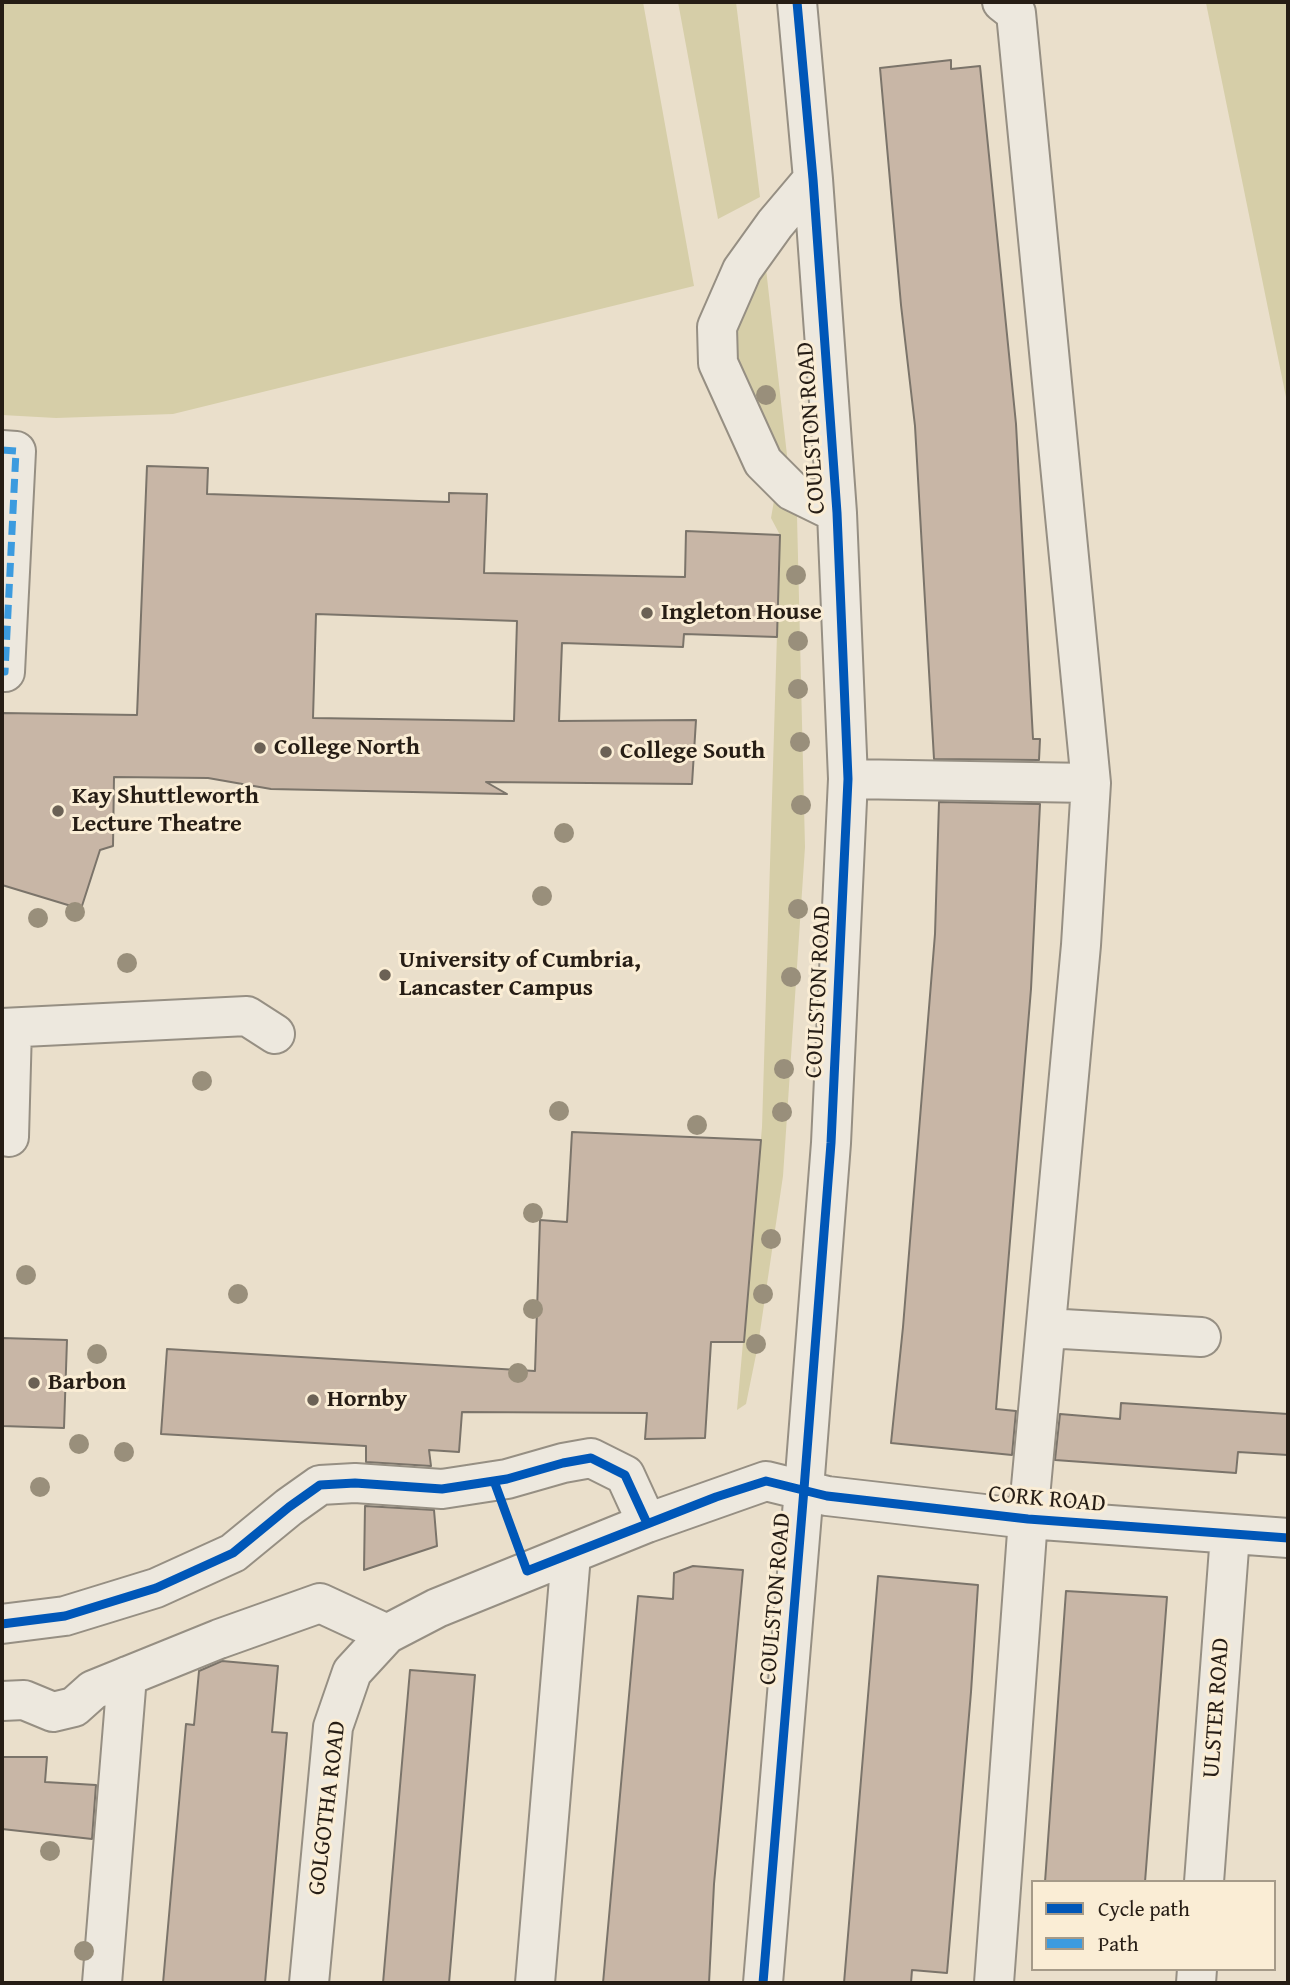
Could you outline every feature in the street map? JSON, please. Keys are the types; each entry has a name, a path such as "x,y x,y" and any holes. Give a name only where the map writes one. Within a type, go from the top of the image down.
{"street":[{"name":"COULSTON ROAD","path":"762,1983 831,1143 848,779 837,513 813,178 797,2"},
{"path":"994,1983 1028,1519 1081,945 1091,783 1016,13 1002,2"},
{"path":"813,178 742,270 717,327 718,363 763,461 792,491 837,513"},
{"path":"2,450 16,451 5,672 2,672"},
{"path":"848,779 1091,783"},
{"path":"9,1137 7,1028 247,1016 275,1034"},
{"path":"1046,1328 1201,1337"},
{"path":"2,1624 65,1616 156,1588 233,1553 320,1485 355,1483 442,1489 507,1479 563,1463 592,1458 625,1475 647,1523"},
{"name":"GOLGOTHA ROAD","path":"309,1983 333,1727 352,1672 387,1634 437,1608 527,1571 647,1523 766,1481 804,1489"},
{"name":"CORK ROAD","path":"804,1489 827,1496 1028,1519 1288,1538"},
{"name":"ULSTER ROAD","path":"1204,1880 1230,1535"},
{"path":"535,1983 571,1555"},
{"path":"2,1701 24,1700 54,1712 74,1707 93,1690 219,1639 320,1603 387,1634"},
{"path":"102,1983 127,1676"}],"shaded area":[{"path":"2,2 643,2 694,286 173,414 56,418 2,415"},
{"path":"678,2 736,2 760,197 718,219"},
{"path":"1288,2 1288,407 1206,3"},
{"path":"764,251 788,464 752,412 736,372 732,325"},
{"path":"775,495 797,516 805,847 783,1176 758,1345 746,1404 737,1410 762,1127 780,535 771,518"}],"building":[{"path":"951,60 951,69 980,66 1016,424 1033,739 1040,739 1039,760 934,759 915,426 901,305 880,68"},
{"path":"147,466 208,468 207,494 449,502 449,493 487,494 484,573 685,577 686,531 780,535 777,637 684,634 683,647 562,643 559,721 696,720 692,784 486,782 507,794 271,789 208,778 114,777 113,846 100,850 81,909 2,885 2,713 137,715","holes":["316,614 517,621 514,721 313,718"]},
{"path":"939,802 1040,804 1031,989 996,1409 1016,1411 1012,1455 891,1443 935,934"},
{"path":"572,1132 761,1140 744,1342 711,1342 705,1438 645,1439 647,1413 462,1412 459,1452 429,1450 431,1466 366,1462 366,1446 161,1434 167,1349 535,1371 540,1220 567,1222"},
{"name":"Barbon","path":"2,1338 67,1340 64,1428 2,1426"},
{"path":"1121,1403 1288,1414 1288,1455 1238,1452 1236,1473 1055,1460 1060,1414 1120,1419"},
{"path":"365,1506 434,1510 437,1546 364,1570"},
{"path":"693,1566 743,1570 714,1884 709,1983 603,1983 638,1596 673,1599 674,1573"},
{"path":"878,1576 978,1585 971,1692 947,1973 912,1970 911,1983 844,1983"},
{"path":"1066,1591 1167,1597 1145,1880 1045,1880"},
{"path":"222,1661 278,1666 272,1732 287,1733 265,1983 163,1983 186,1724 194,1725 199,1671"},
{"path":"410,1670 475,1675 449,1983 383,1983"},
{"path":"2,1757 47,1757 45,1782 96,1785 92,1839 2,1829"}],"marked path":[{"path":"2,450 16,451 5,672 2,672"}],"cycle path":[{"path":"763,1983 831,1143 848,779 837,513 813,179 797,2"},
{"path":"2,1624 65,1616 156,1588 233,1553 320,1485 355,1483 442,1489 507,1479 591,1458 625,1475 647,1523"},
{"path":"494,1481 527,1571 716,1497 766,1481 827,1496 1028,1519 1288,1538"}],"place":[{"name":"Ingleton House","path":"647,613"},
{"name":"College North","path":"260,748"},
{"name":"College South","path":"606,752"},
{"name":"Kay Shuttleworth Lecture Theatre","path":"58,811"},
{"name":"University of Cumbria, Lancaster Campus","path":"385,975"},
{"name":"Barbon","path":"34,1383"},
{"name":"Hornby","path":"313,1400"}]}
